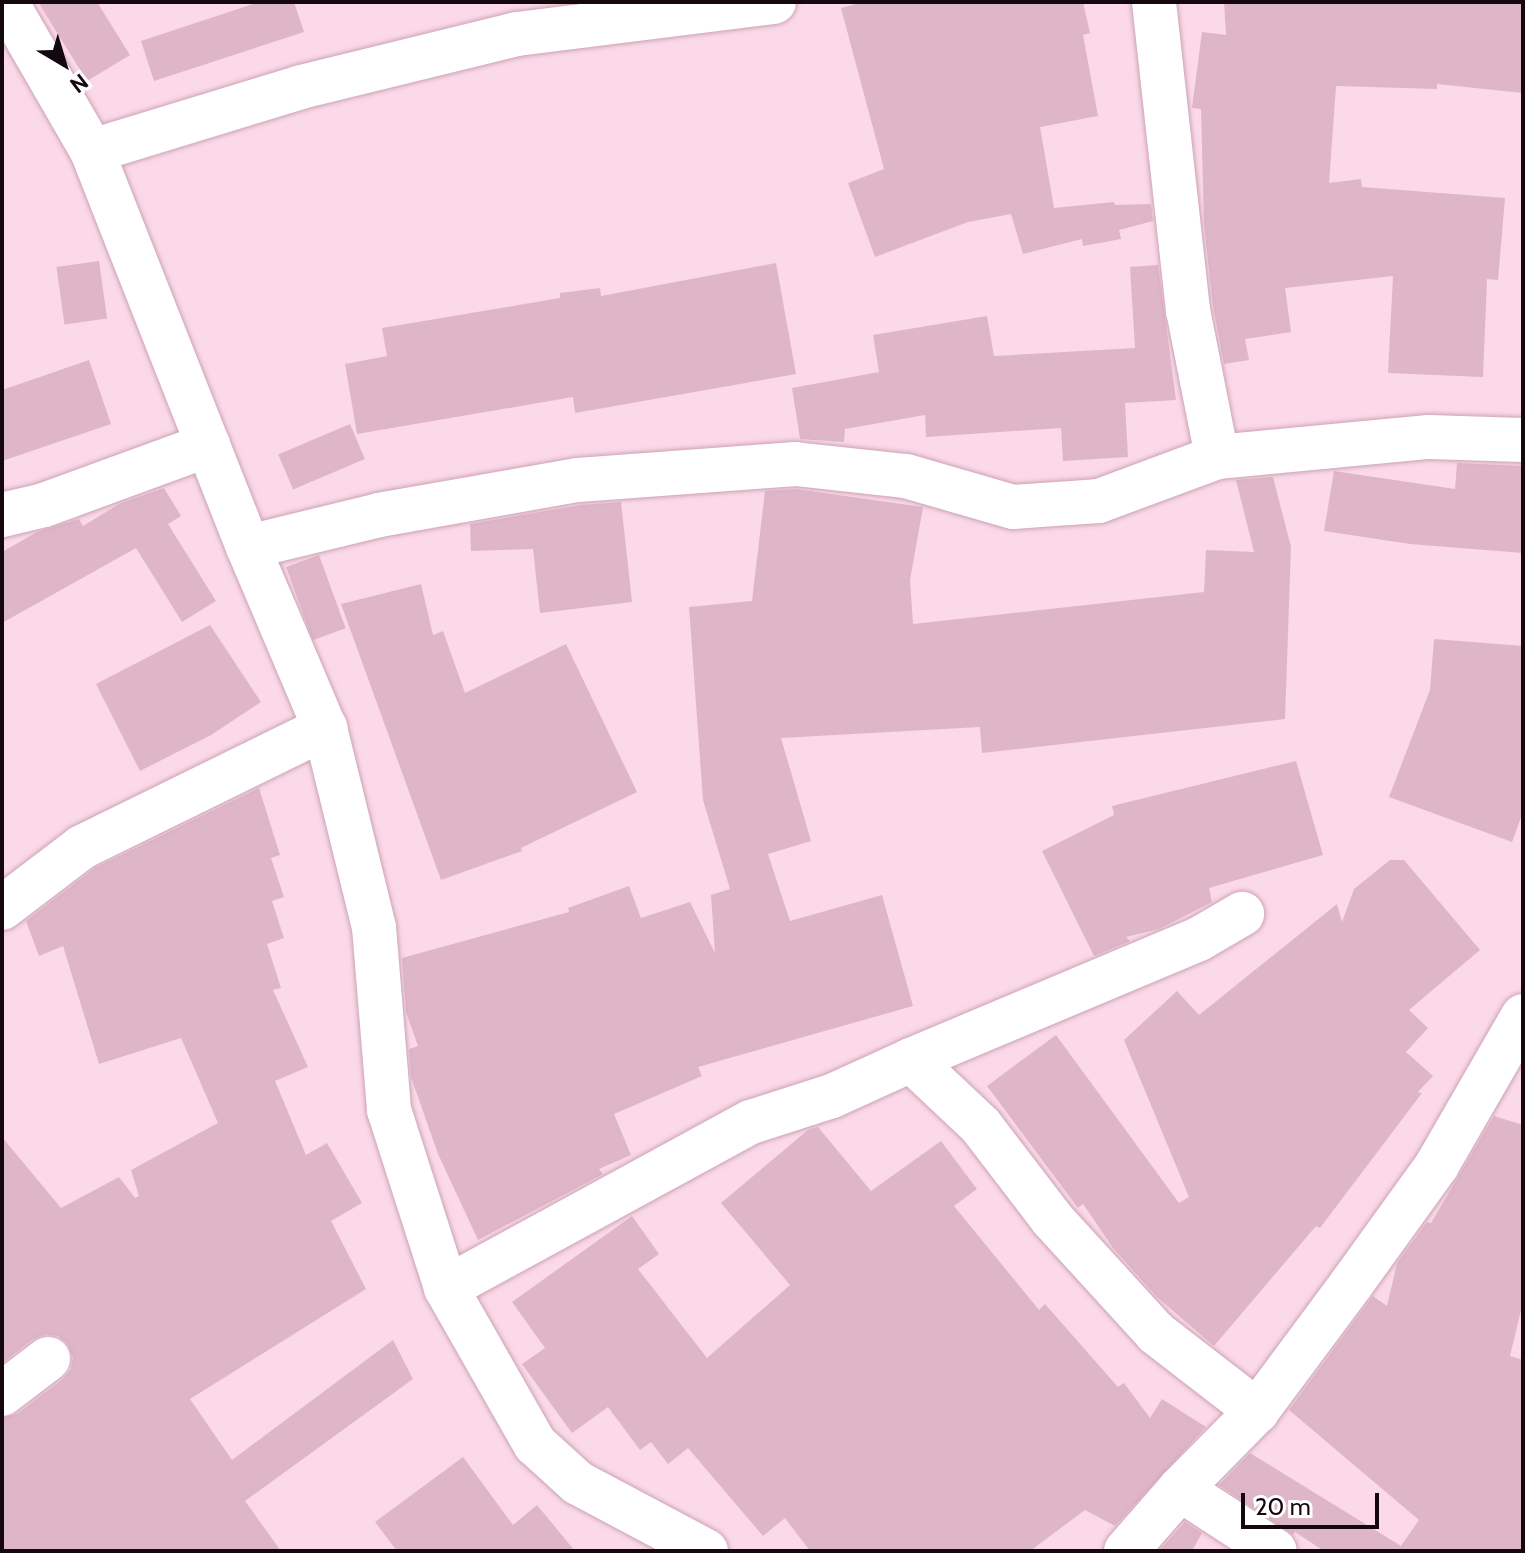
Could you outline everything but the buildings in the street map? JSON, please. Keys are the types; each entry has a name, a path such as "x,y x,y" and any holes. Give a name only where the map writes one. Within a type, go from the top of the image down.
{"street":[{"path":"6,2 92,151 248,547 325,728 374,927 389,1110 446,1288 535,1444 578,1483 706,1551"},
{"path":"92,151 301,87 517,34 774,2"},
{"path":"1154,2 1188,310 1217,457"},
{"path":"248,547 379,515 578,480 795,464 906,476 1013,507 1099,501 1217,457 1429,437 1523,440"},
{"path":"2,515 44,505 208,445"},
{"path":"2,908 82,847 325,728"},
{"path":"446,1288 751,1122 832,1096 1199,939 1242,914"},
{"path":"1126,1551 1180,1489 1257,1411 1437,1165 1523,1016"},
{"path":"911,1060 981,1126 1052,1219 1156,1333 1257,1411"},
{"path":"2,1394 48,1359"},
{"path":"1180,1489 1275,1551"}]}
